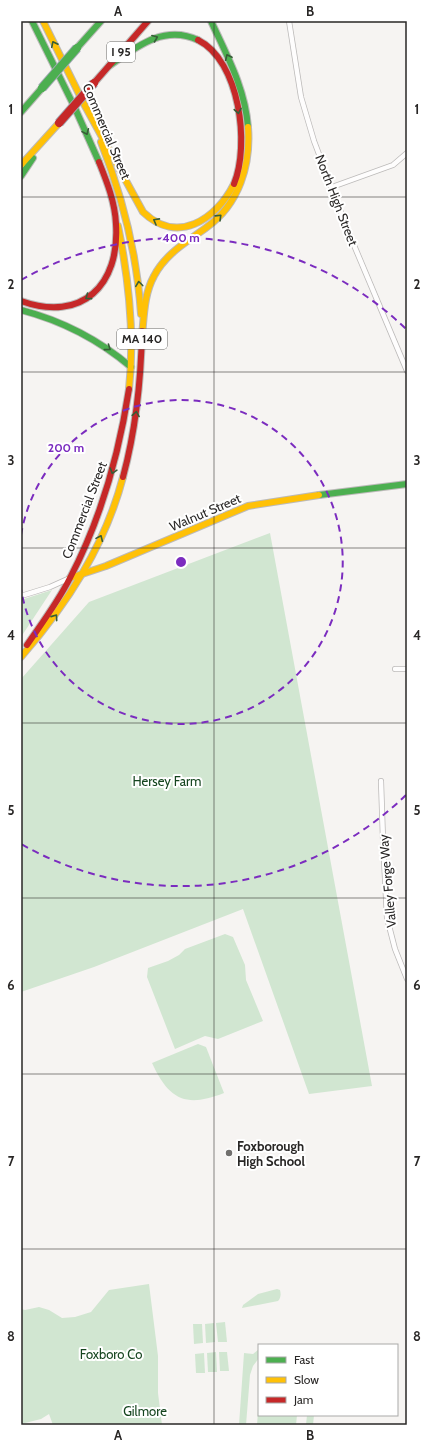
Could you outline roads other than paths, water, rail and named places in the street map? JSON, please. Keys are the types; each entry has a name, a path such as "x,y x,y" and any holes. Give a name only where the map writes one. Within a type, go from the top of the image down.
{"main road":[{"path":"28,21 45,48"},
{"name":"Commercial Street","path":"21,653 58,599 70,578 98,516 115,464 126,416 131,367 132,323 124,249 115,211 103,173 92,146 32,21"},
{"name":"Commercial Street","path":"21,657 50,624 83,573 100,540 111,512 128,455 139,396 142,336 138,276 126,213 111,165 84,104 43,21"},
{"name":"I 95","path":"21,112 100,21"},
{"name":"I 95","path":"21,165 148,21"},
{"path":"142,336 146,294 159,267 174,251 212,224 225,212 238,192 246,170 249,136 245,105 236,76 211,21"},
{"path":"84,104 137,204 152,220 171,227 182,228 191,226 208,217 225,200 233,186 238,170 241,152 241,126 238,107 232,86 224,67 212,50 204,42 191,36 178,34 165,35 142,44 109,66"},
{"path":"21,106 36,96"},
{"path":"21,176 46,137"},
{"path":"21,301 43,307 63,308 80,302 94,292 105,277 113,259 116,236 115,211"},
{"path":"21,310 52,319 86,334 106,347 131,367"},
{"name":"Walnut Street","path":"70,578 106,566 248,506 407,484"}],"street":[{"name":"North High Street","path":"289,21 303,105 348,231 407,371"},
{"path":"332,188 393,165 407,153"},
{"name":"Walnut Street","path":"21,596 50,587 70,578"},
{"path":"395,668 407,669"},
{"name":"Valley Forge Way","path":"381,781 387,918 395,949 407,979"}],"place":[{"name":"Foxborough High School","path":"229,1153"}],"park label":[{"name":"Hersey Farm","path":"167,781"},
{"name":"Foxboro Co","path":"111,1354"},
{"name":"Gilmore","path":"145,1411"}]}
